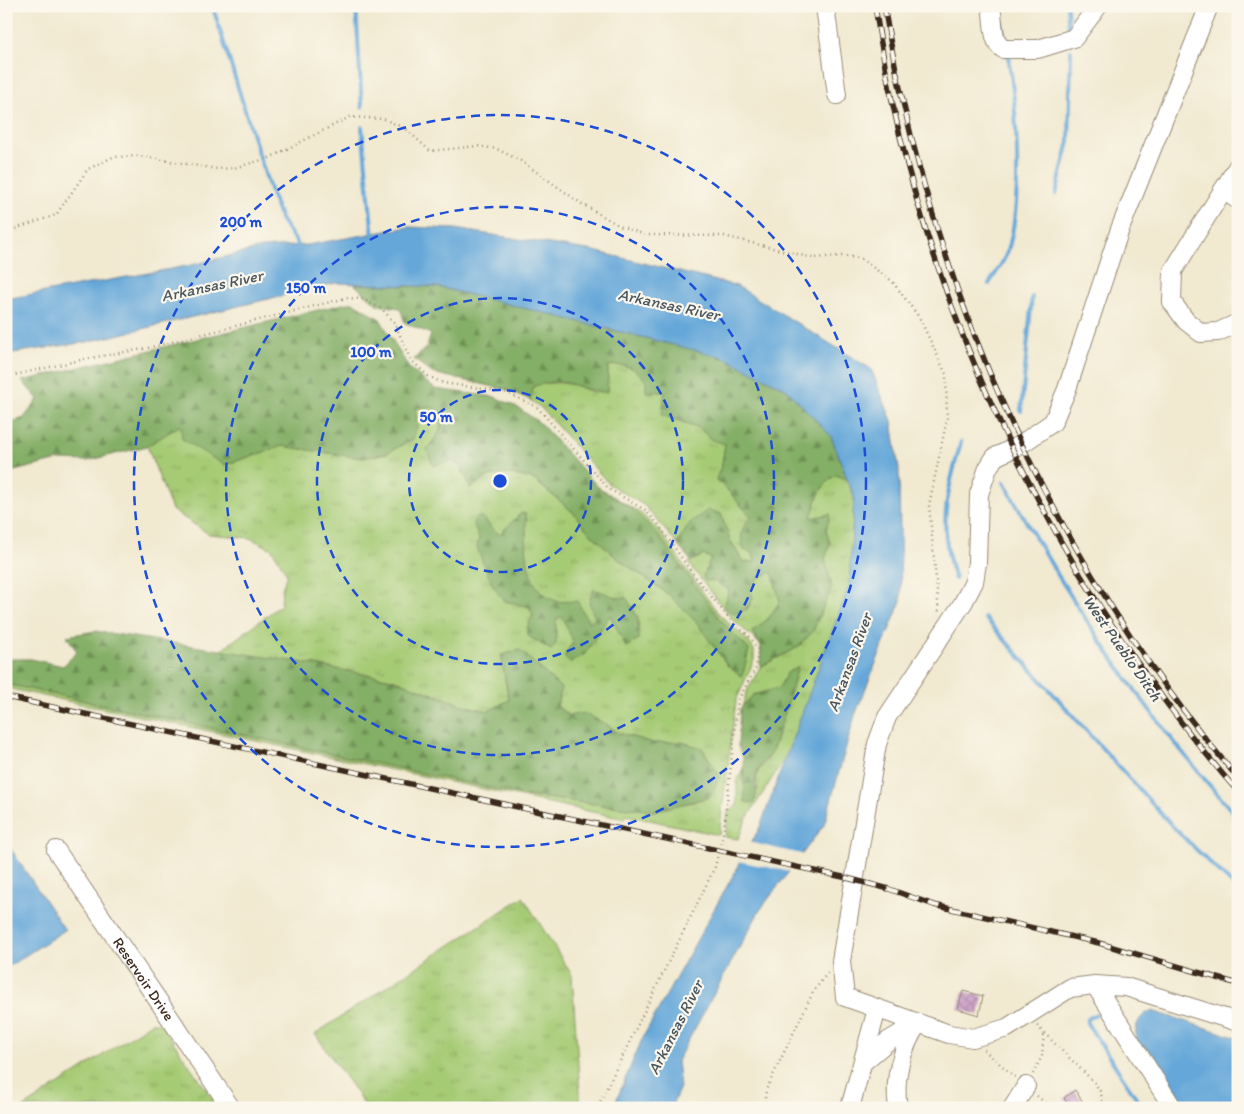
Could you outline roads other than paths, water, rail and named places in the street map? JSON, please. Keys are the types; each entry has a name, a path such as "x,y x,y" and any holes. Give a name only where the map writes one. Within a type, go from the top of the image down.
{"street":[{"path":"824,6 837,95"},
{"path":"991,6 995,37 999,47 1011,49 1038,49 1062,44 1074,38 1098,6"},
{"path":"1209,6 1120,229 1067,389 1053,422 1044,431 996,457 988,468 982,480 979,494 977,563 974,582 963,604 887,718 877,744 841,960 845,997 949,1034 969,1037 1007,1028 1070,988 1095,985 1126,987 1238,1022"},
{"path":"1238,166 1173,271 1172,302 1186,321 1201,332 1218,332 1238,323"},
{"path":"1223,190 1238,200"},
{"name":"Reservoir Drive","path":"56,850 231,1108"},
{"path":"1095,985 1174,1108"},
{"path":"850,1108 877,1009"},
{"path":"863,1062 888,1041 918,1023"},
{"path":"898,1108 898,1076 901,1056 918,1023"},
{"path":"1011,1107 1026,1086"}],"water":[{"name":"Arkansas River","path":"409,227 455,229 594,251 737,286 871,369 892,421 899,469 901,601 855,715 824,825 760,910 677,1061 680,1087 671,1108 613,1108 643,1037 760,827 849,586 854,497 831,436 785,388 723,357 438,287 336,283 87,342 6,354 6,299 187,266 262,248 307,245"},
{"path":"6,842 65,930 6,968"},
{"path":"1152,1011 1238,1038 1238,1108 1180,1108 1147,1059 1136,1037 1136,1027 1140,1019 1143,1015"}],"waterway":[{"path":"356,6 362,107"},
{"name":"West Pueblo Ditch","path":"1067,6 1069,29"},
{"path":"214,11 272,196 281,219 298,245"},
{"path":"1001,18 1005,41"},
{"name":"West Pueblo Ditch","path":"1056,194 1069,141 1071,51"},
{"path":"989,284 1008,250 1016,206 1016,126 1008,55"},
{"path":"362,127 373,237"},
{"name":"West Pueblo Ditch","path":"1021,411 1032,297"},
{"path":"955,579 946,542 945,526 948,494 961,442"},
{"name":"West Pueblo Ditch","path":"1004,482 1055,571 1111,657 1172,739 1238,818"},
{"path":"985,618 1173,827 1238,890"},
{"path":"1096,1014 1088,1019 1087,1023 1143,1108"}],"railway":[{"path":"875,6 895,113 923,220 958,324 1001,425 1051,523 1107,617 1170,707 1238,792"},
{"path":"884,6 905,112 933,216 968,317 1008,416 1056,512 1110,604 1171,693 1238,778"},
{"path":"6,697 843,877 889,889 934,905 1099,943 1238,984"}]}
